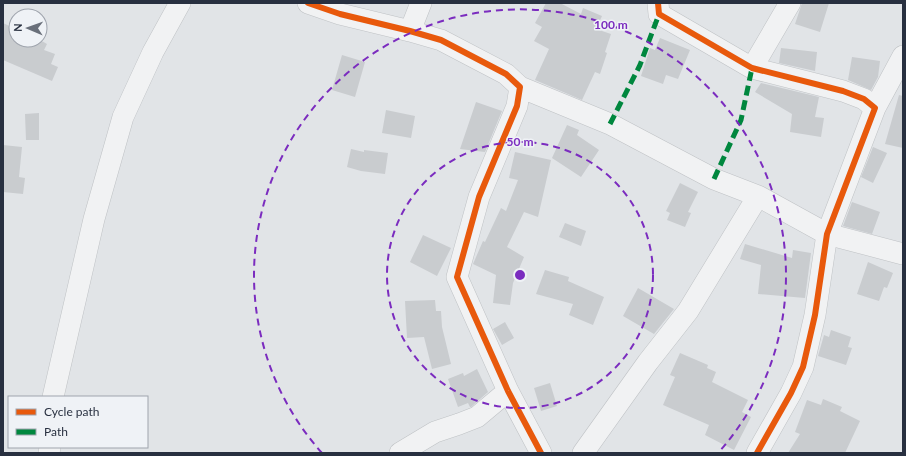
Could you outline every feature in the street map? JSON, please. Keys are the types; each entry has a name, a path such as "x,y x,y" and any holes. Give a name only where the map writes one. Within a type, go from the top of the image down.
{"street":[{"path":"53,396 94,219 123,117 153,52 180,3"},
{"path":"308,3 340,14 441,40 506,74 520,87 610,124 714,179 758,196 826,234 903,254"},
{"path":"410,31 421,3"},
{"path":"658,3 659,14 752,68 843,91 864,99 875,108"},
{"path":"752,68 790,3"},
{"path":"758,453 791,393 803,367 815,315 826,234 875,108 903,56"},
{"path":"520,87 517,106 479,197 456,277 508,391 541,453"},
{"path":"583,453 644,368 688,311 758,196"},
{"path":"400,453 435,432 477,416 508,391"}],"building":[{"path":"546,3 560,3 581,14 583,8 602,16 596,29 611,34 600,74 595,72 582,100 535,80 549,49 534,41 542,27 535,23"},
{"path":"802,3 829,3 820,32 795,24"},
{"path":"3,23 8,25 8,48 45,48 44,50 55,54 51,64 58,67 52,81 3,60"},
{"path":"660,38 690,50 678,79 666,75 663,84 641,76 650,48 655,50"},
{"path":"781,48 817,52 815,71 779,63"},
{"path":"342,55 365,62 355,97 332,90"},
{"path":"852,57 880,61 878,77 871,90 848,80"},
{"path":"761,83 819,97 815,117 824,118 821,137 790,132 792,114 755,92"},
{"path":"899,95 903,96 903,148 885,144"},
{"path":"476,102 502,111 485,152 460,149"},
{"path":"386,110 415,116 411,138 382,133"},
{"path":"39,113 39,140 26,140 25,114"},
{"path":"567,125 579,130 577,135 599,150 581,177 552,158"},
{"path":"3,145 22,147 19,177 25,178 23,194 3,192"},
{"path":"873,147 887,153 873,183 861,177"},
{"path":"351,149 364,152 364,150 388,153 385,174 361,171 347,167"},
{"path":"515,152 551,160 538,217 524,212 507,247 524,257 513,283 510,305 493,303 496,275 473,264 483,241 485,242 501,208 506,211 518,180 509,178"},
{"path":"680,183 698,192 688,212 691,213 685,227 667,220 670,213 666,211"},
{"path":"852,202 880,212 872,234 843,226"},
{"path":"565,223 586,231 581,246 559,237"},
{"path":"423,235 451,248 437,276 410,262"},
{"path":"745,244 792,258 793,250 811,253 805,298 758,294 761,265 740,259"},
{"path":"868,262 893,273 887,288 884,287 879,301 857,294"},
{"path":"545,270 569,277 568,281 604,297 593,325 569,315 573,304 536,294"},
{"path":"638,288 674,309 654,334 623,316"},
{"path":"435,300 436,311 441,311 442,327 451,364 432,369 424,337 407,338 405,301"},
{"path":"505,322 514,338 502,345 493,329"},
{"path":"831,330 851,337 848,347 852,348 846,365 818,356 824,335 829,337"},
{"path":"680,353 708,365 707,368 716,372 712,382 748,400 742,412 751,417 734,450 705,435 709,425 663,405 675,377 670,375"},
{"path":"477,369 488,392 471,407 468,403 458,407 448,379 463,373 464,376"},
{"path":"550,383 557,406 541,411 534,388"},
{"path":"823,399 842,407 840,411 860,421 845,453 788,453 800,434 795,432 807,400 821,405"}],"marked path":[{"path":"610,124 640,65 659,14"},
{"path":"714,179 741,120 752,68"}],"cycle path":[{"path":"308,3 340,14 441,40 506,74 520,87 517,106 479,197 457,277 508,391 541,453"},
{"path":"658,3 659,14 752,68 843,91 864,99 875,108 827,234 815,315 803,367 791,393 757,453"}]}
